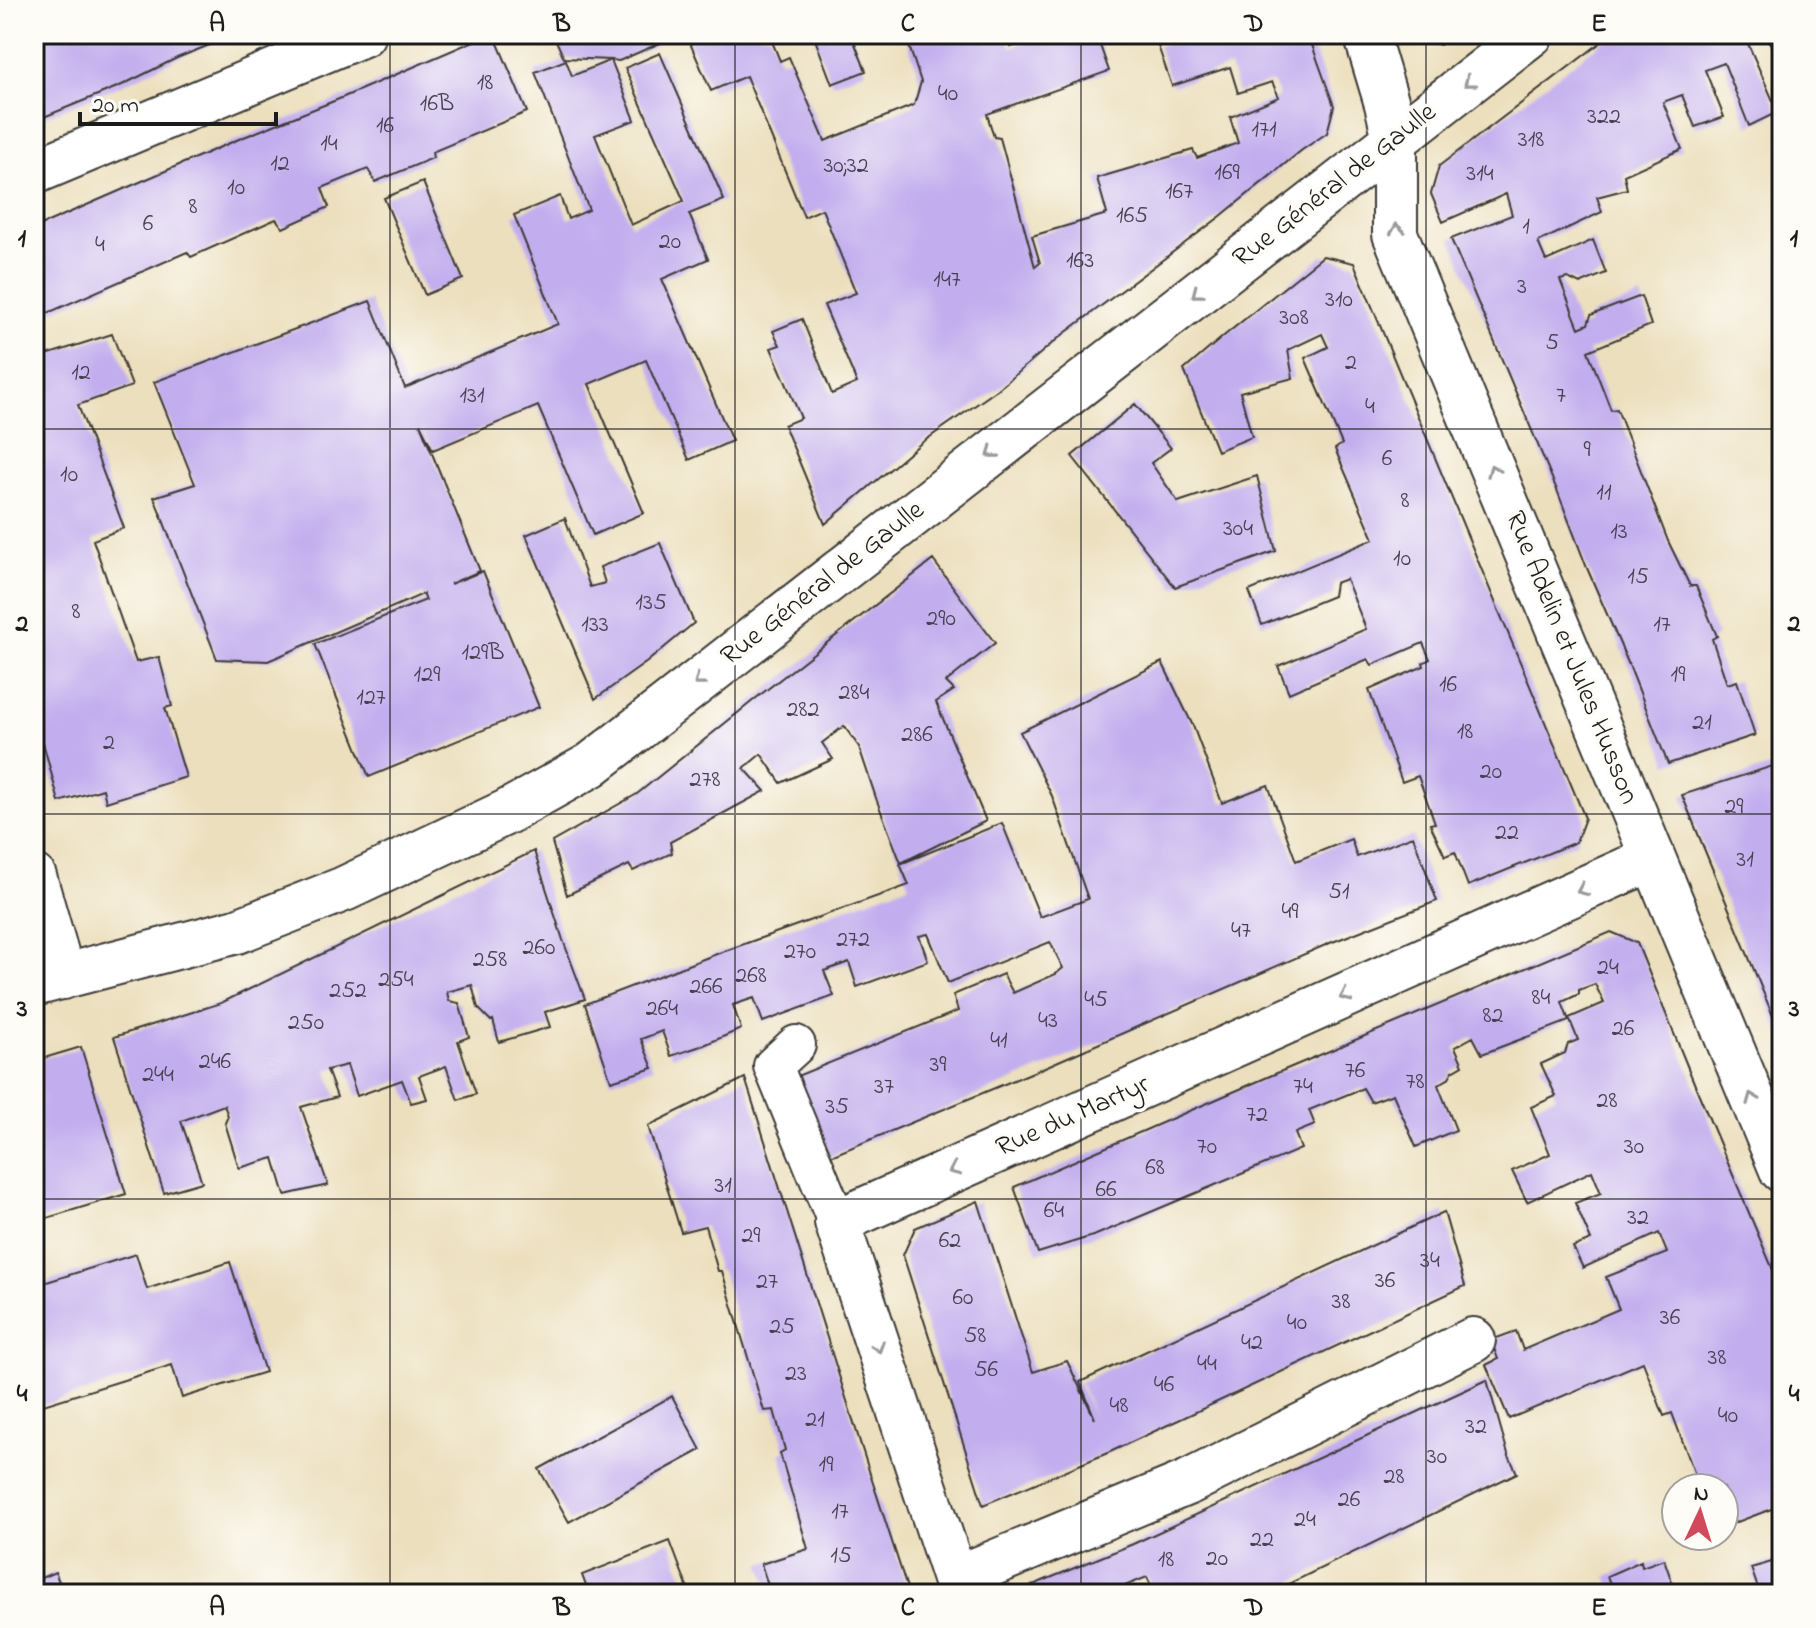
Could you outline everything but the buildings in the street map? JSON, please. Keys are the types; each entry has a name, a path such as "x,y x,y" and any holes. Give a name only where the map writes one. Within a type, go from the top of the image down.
{"street":[{"path":"34,172 363,34"},
{"name":"Rue Adelin et Jules Husson","path":"1366,34 1395,139 1395,234 1782,1170"},
{"name":"Rue Général de Gaulle","path":"48,980 237,931 331,894 507,812 591,765 1531,34"},
{"name":"Rue du Martyr","path":"837,1222 1653,858"},
{"path":"34,877 48,980"},
{"path":"837,1222 958,1586 1189,1482 1473,1340"}],"lane":[{"path":"796,1045 773,1066 837,1222"}]}
